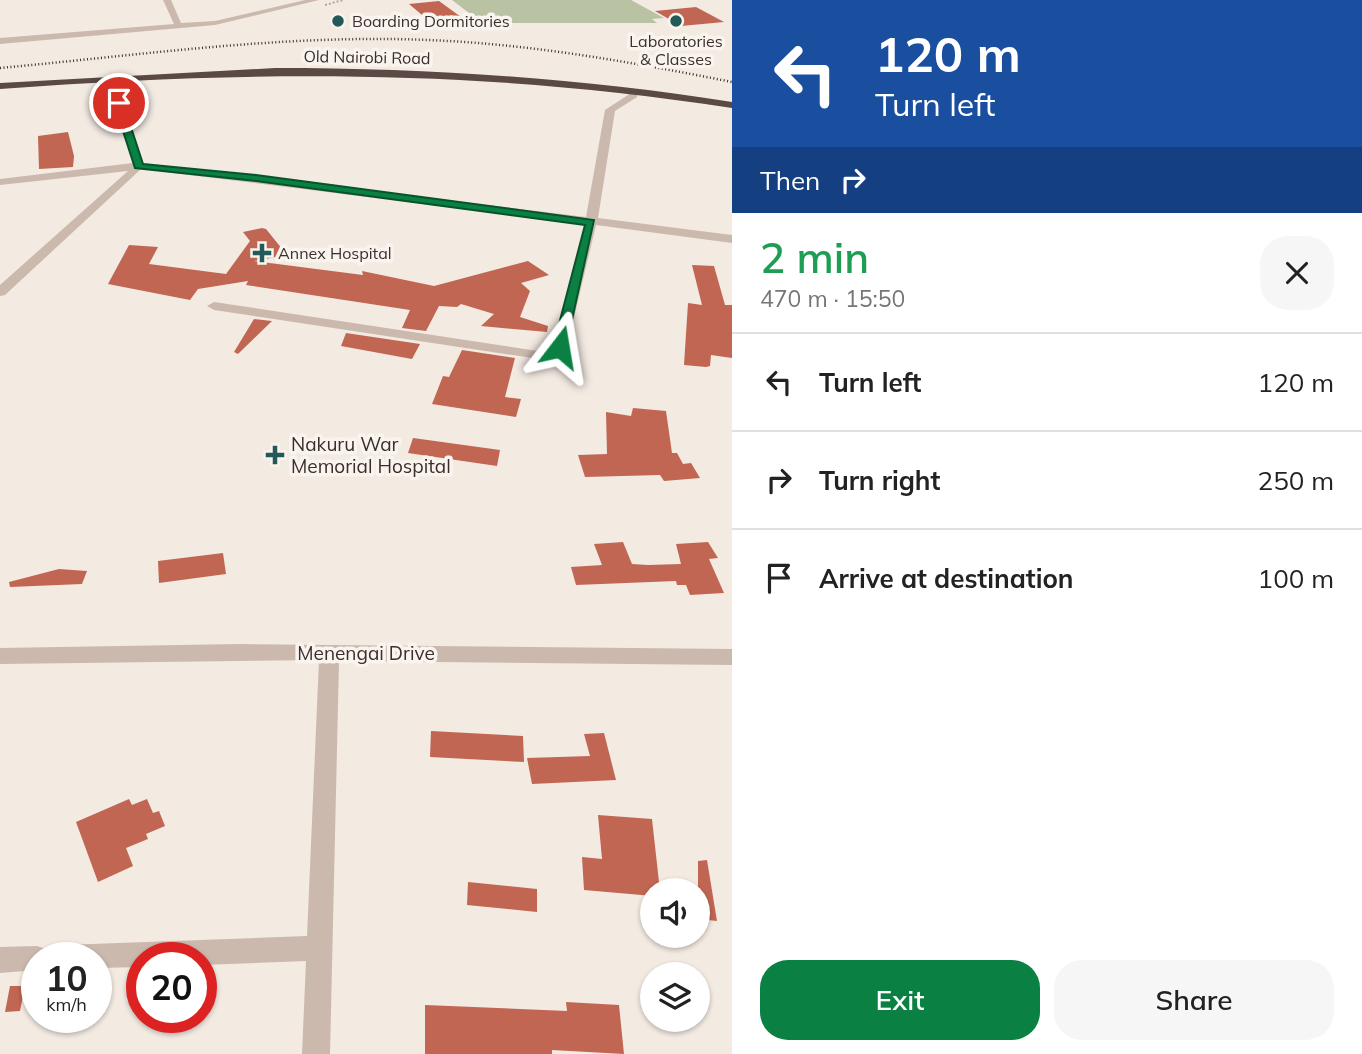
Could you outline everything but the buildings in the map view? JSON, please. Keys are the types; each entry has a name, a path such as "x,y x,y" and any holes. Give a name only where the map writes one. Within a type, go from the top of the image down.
{"highway":[{"name":"Old Nairobi Road","path":"0,89 204,73 398,73 588,83 732,107"},
{"name":"Old Nairobi Road","path":"0,89 257,76 422,78 534,85 732,107"}],"street":[{"path":"167,0 179,27"},
{"path":"0,41 234,20 314,0"},
{"path":"112,82 139,166"},
{"path":"214,306 539,355 560,347 591,222 610,110 634,95"},
{"path":"0,292 139,166"},
{"path":"0,182 139,166 256,178 732,239"},
{"name":"Menengai Drive","path":"0,656 240,652 732,657"},
{"path":"316,1054 329,654"},
{"path":"112,955 320,948"},
{"path":"0,960 21,959"}],"green space":[{"path":"452,0 631,0 664,18 652,19 657,23 482,23"}],"railway":[{"path":"0,68 267,43 428,40 543,50 732,82"}],"place":[{"name":"Boarding Dormitories","path":"338,21"},
{"name":"Laboratories & Classes","path":"676,21"},
{"name":"Annex Hospital","path":"262,253"},
{"name":"Nakuru War Memorial Hospital","path":"275,455"}],"route":[{"path":"119,103 139,166 256,178 591,222 560,347"}]}
